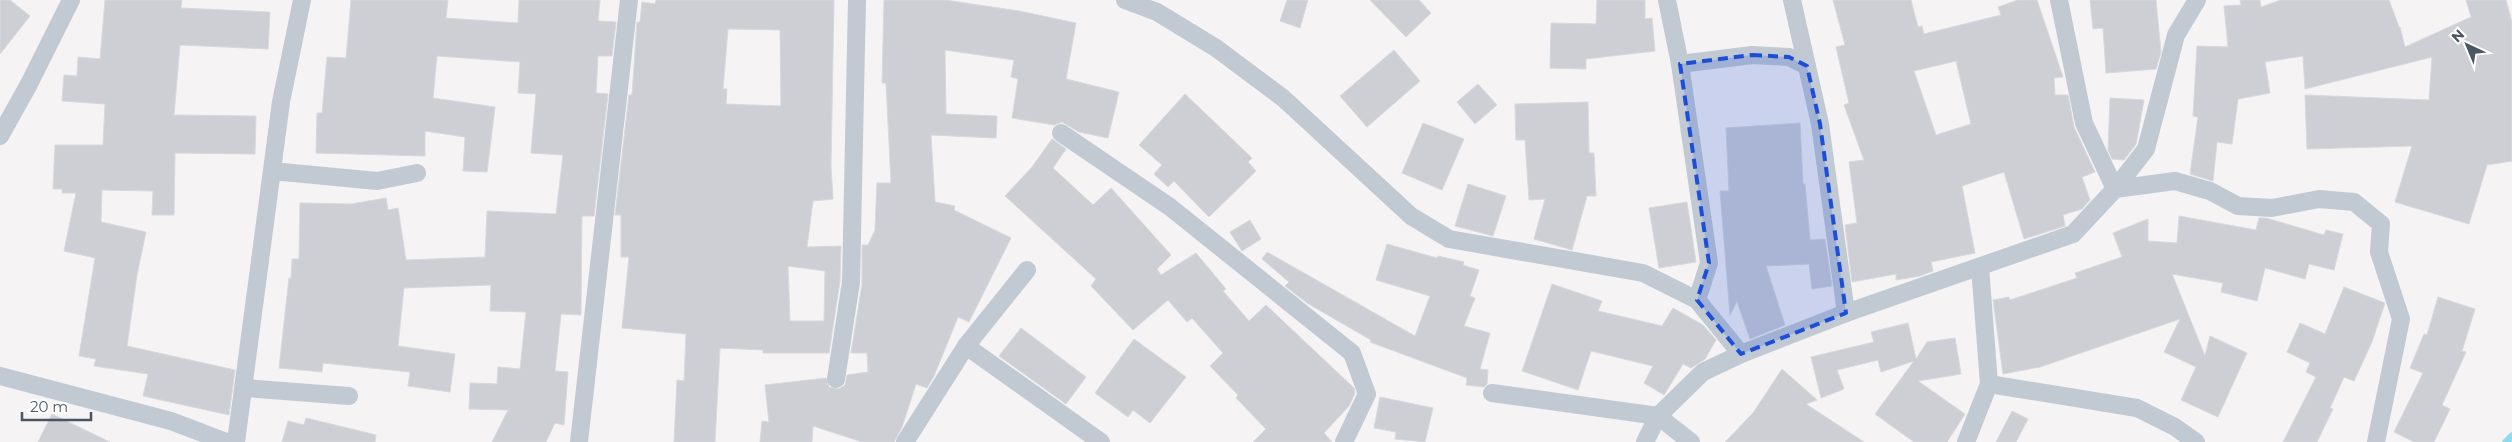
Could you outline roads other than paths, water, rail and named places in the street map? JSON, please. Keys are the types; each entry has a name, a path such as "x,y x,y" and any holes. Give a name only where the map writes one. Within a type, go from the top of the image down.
{"street":[{"path":"0,136 29,84 71,0"},
{"path":"236,442 245,388 281,102 302,0"},
{"path":"579,442 629,0"},
{"path":"836,379 852,282 857,0"},
{"path":"1124,0 1157,12 1216,48 1283,98 1411,216 1449,239 1643,273 1697,300 1741,354"},
{"path":"1667,0 1680,64 1709,263 1697,300"},
{"path":"1792,0 1820,124 1846,313"},
{"path":"2059,0 2084,123 2115,189"},
{"path":"1645,442 1658,416 1703,372 1741,354 1846,313 2073,234 2115,189 2146,149 2176,35 2197,0"},
{"path":"1680,64 1752,55 1789,57 1807,66"},
{"path":"1061,133 1170,207 1352,353 1367,394 1344,442"},
{"path":"272,171 377,181 417,173"},
{"path":"2115,189 2175,181 2210,191 2238,206 2272,208 2319,199 2354,202 2381,224 2379,252 2401,319 2376,442"},
{"path":"1966,442 1990,384 1980,266"},
{"path":"905,442 966,346 1027,270"},
{"path":"966,346 1101,442"},
{"path":"0,376 171,421 226,442"},
{"path":"1990,384 2137,408 2175,427 2196,442"},
{"path":"245,388 349,396"},
{"path":"1492,394 1658,416 1691,442"}],"waterway":[{"path":"2506,442 2512,436"}]}
